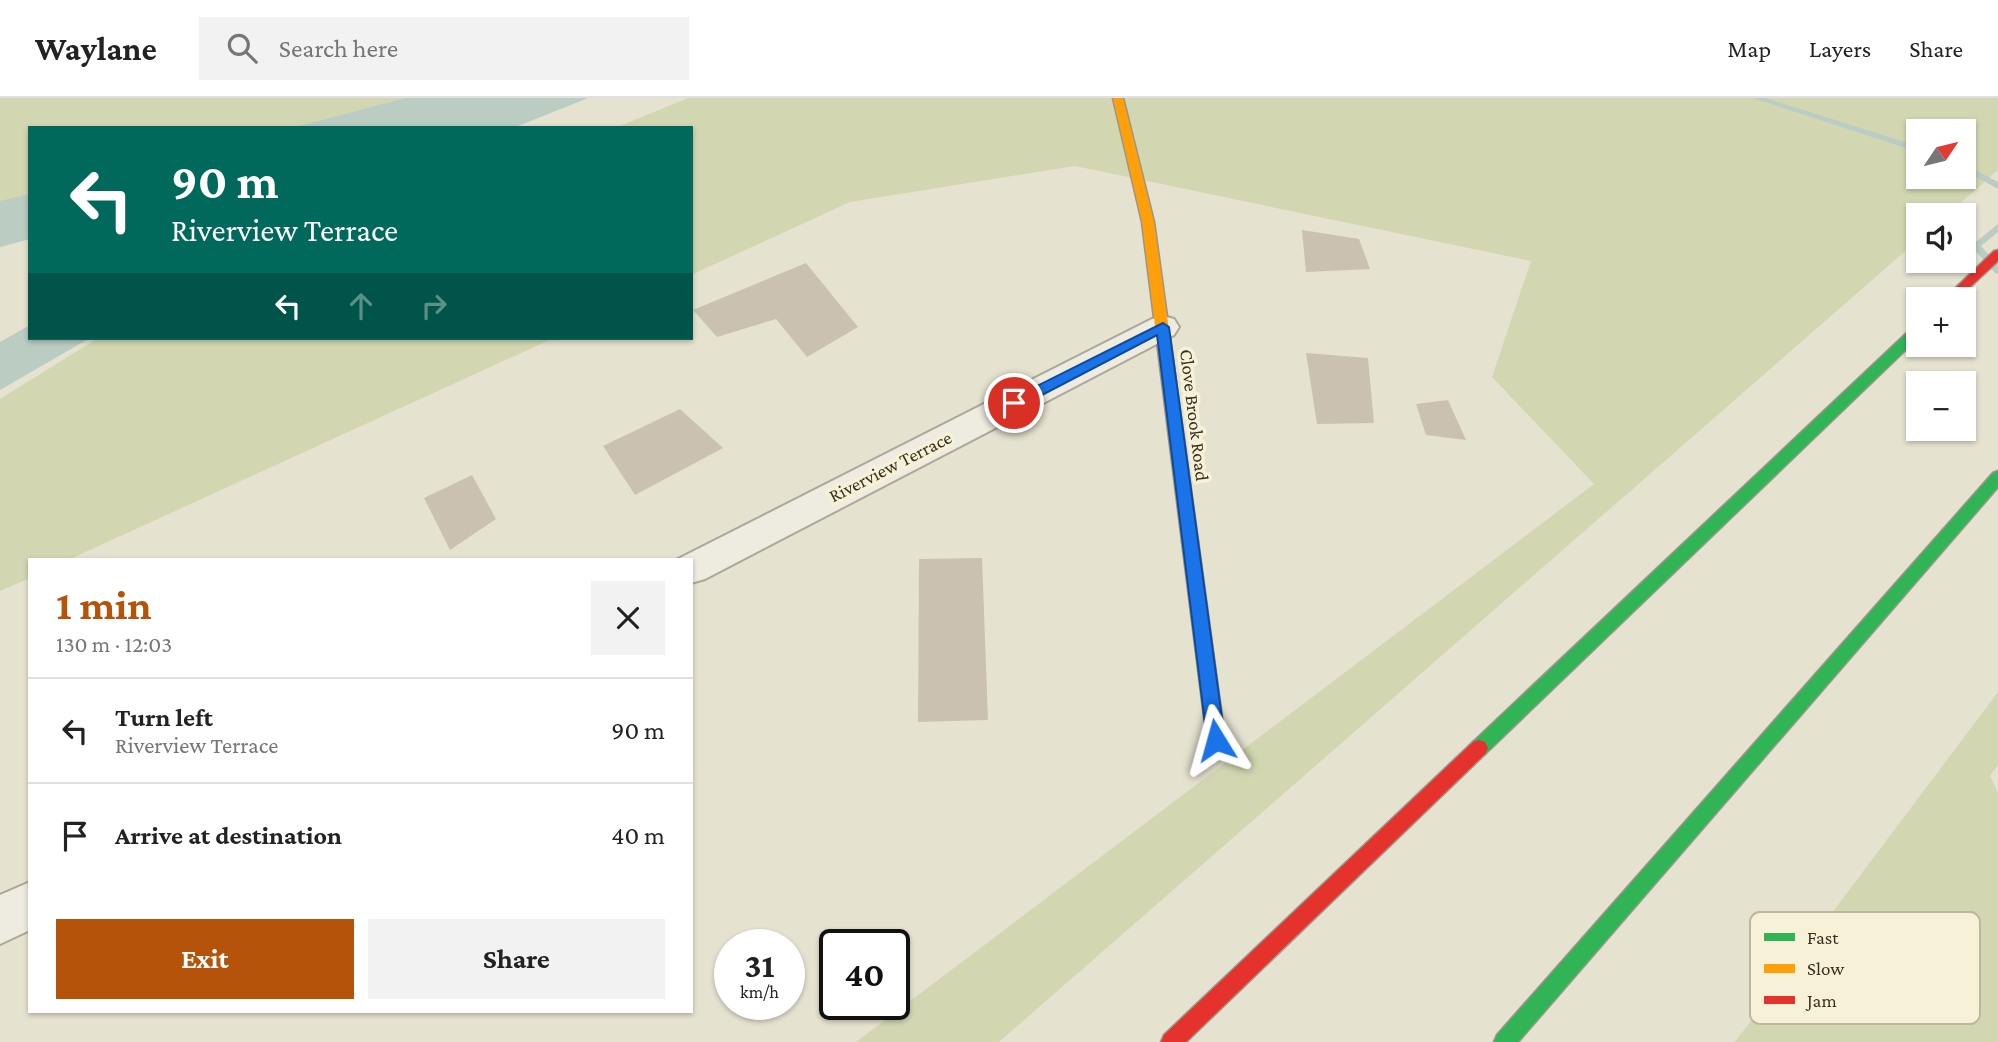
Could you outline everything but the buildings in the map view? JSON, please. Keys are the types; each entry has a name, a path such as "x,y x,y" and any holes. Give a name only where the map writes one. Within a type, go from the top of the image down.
{"main road":[{"name":"Clove Brook Road","path":"1118,98 1148,222 1216,740"},
{"path":"1963,287 1998,254"},
{"path":"1171,1042 1906,341"},
{"path":"1504,1042 1998,477"}],"street":[{"name":"Riverview Terrace","path":"693,567 1163,327"},
{"path":"0,920 28,906"}],"green space":[{"path":"0,98 405,98 300,126 28,126 28,195 0,202"},
{"path":"688,98 1998,98 1998,170 1961,203 1906,203 1906,250 999,1042 856,1042 885,1020 910,1020 910,1001 1594,484 1492,377 1531,261 1075,166 850,202 693,274 693,126 620,126"},
{"path":"95,340 550,340 72,558 28,558 28,579 0,591 0,399"},
{"path":"1998,692 1998,765 1990,776 1998,793 1998,1042 1735,1042 1750,1022 1980,1024 1980,912 1833,912"}],"shaded area":[{"path":"405,98 588,98 518,126 299,126"},
{"path":"28,194 28,240 0,247 0,201"},
{"path":"28,326 28,340 87,340 0,390 0,342"}],"waterway":[{"path":"1757,98 1906,145"},
{"path":"1976,174 1998,186"},
{"path":"1998,227 1976,246 1998,271"}],"traffic: fast":[{"path":"1479,748 1906,341"},
{"path":"1504,1042 1998,477"},
{"path":"1190,541 1216,740"}],"traffic: slow":[{"path":"1118,98 1148,222 1190,541"}],"traffic: jam":[{"path":"1963,287 1998,254"},
{"path":"1171,1042 1479,748"}],"route":[{"path":"1014,403 1163,327 1216,740"}]}
